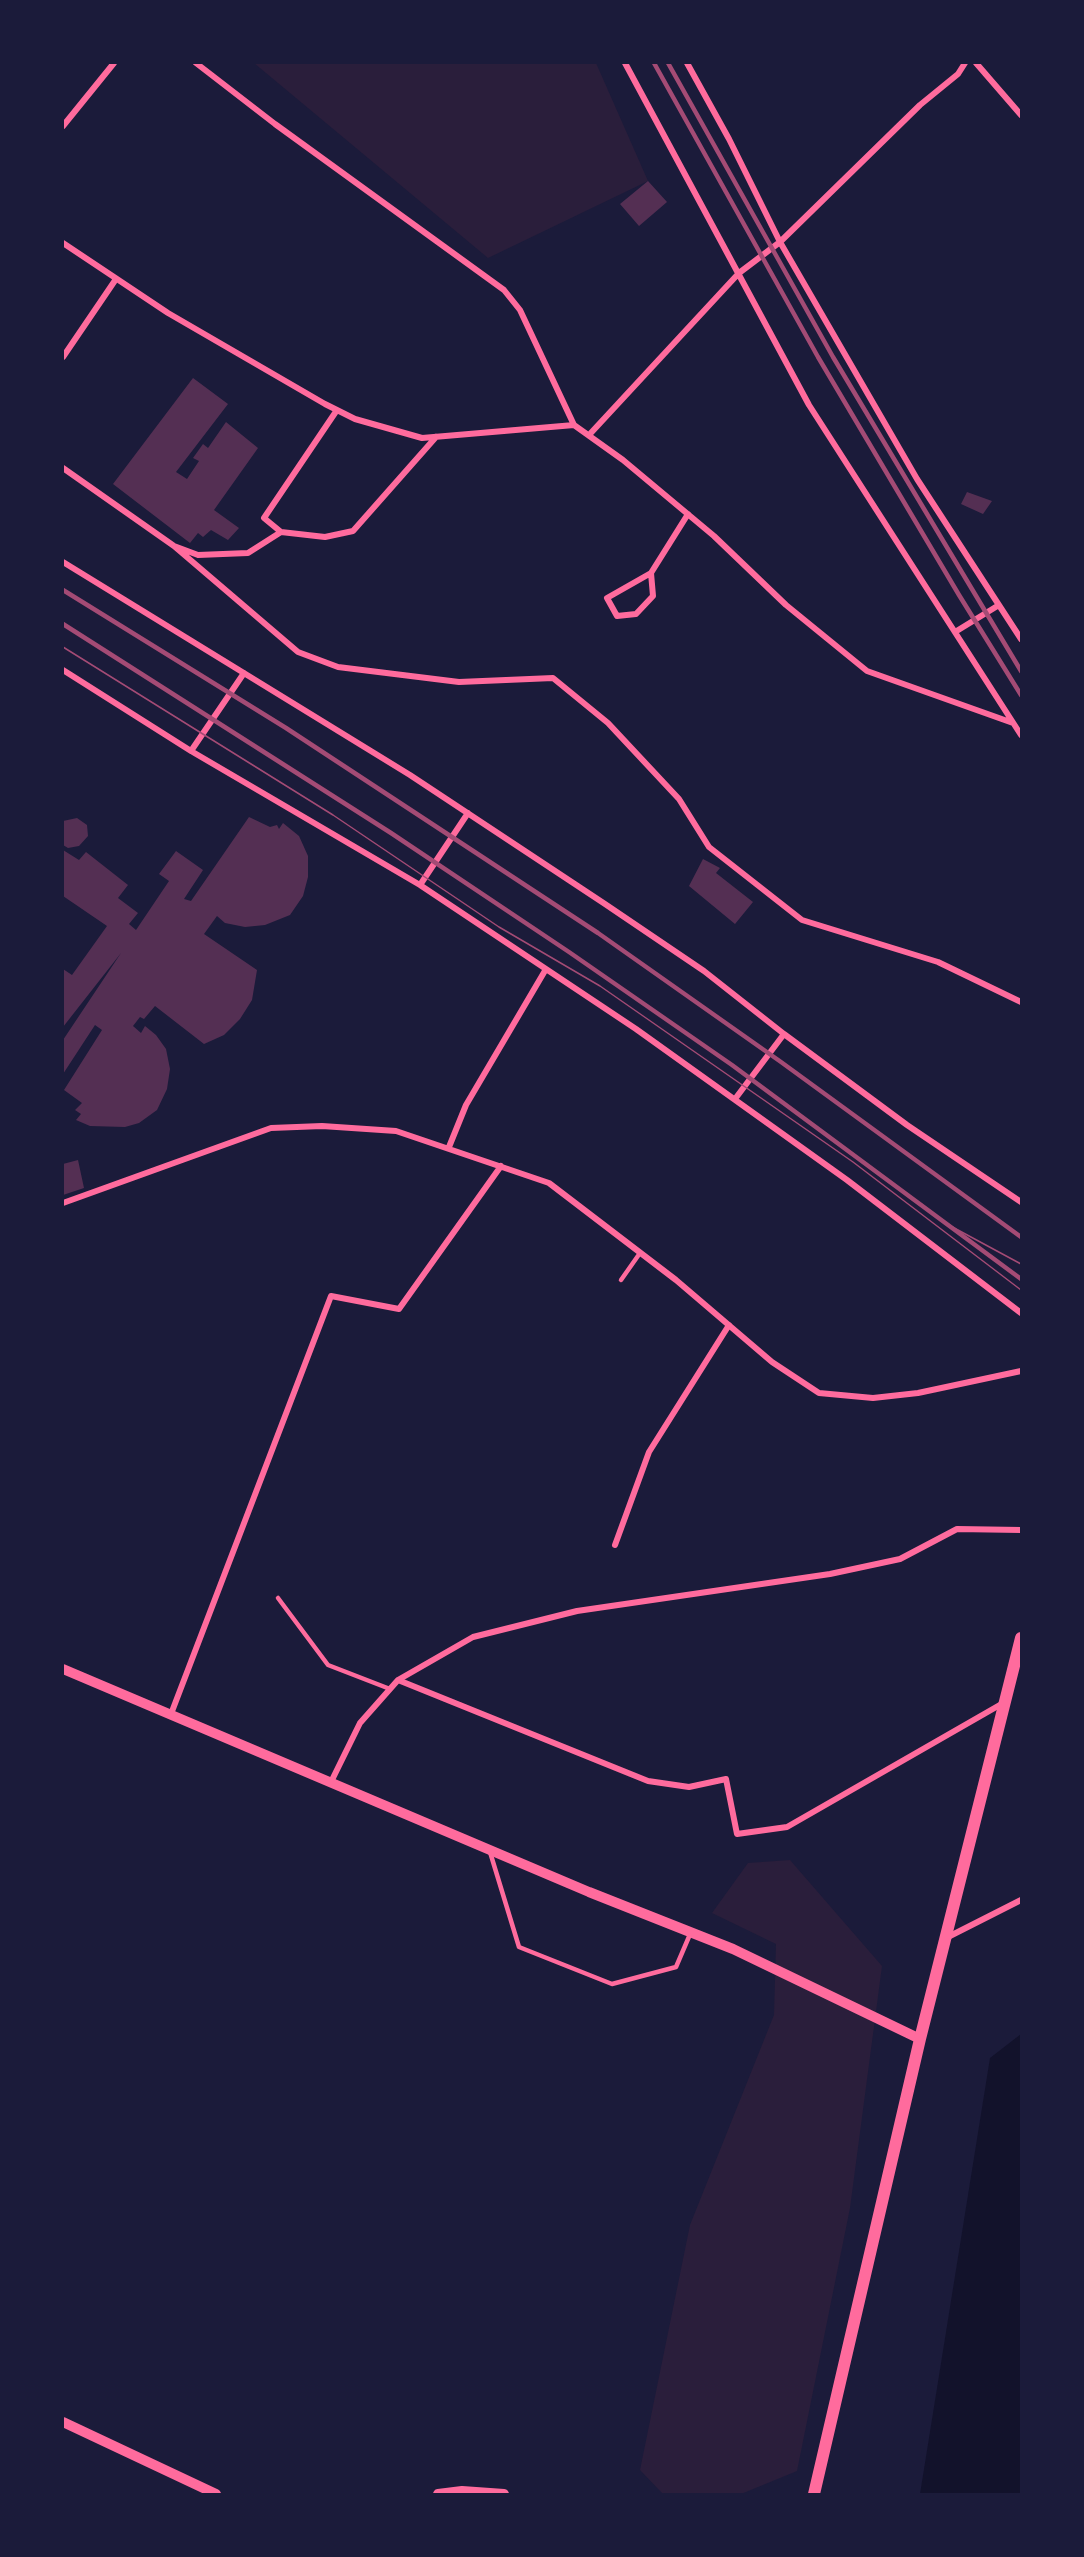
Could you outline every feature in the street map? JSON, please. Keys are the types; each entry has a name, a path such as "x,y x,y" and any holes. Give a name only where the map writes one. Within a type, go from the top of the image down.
{"main road":[{"path":"814,2494 920,2039 1021,1638"}],"street":[{"path":"63,126 114,63"},
{"path":"196,63 275,124 504,290 520,310 574,424 714,536 786,605 867,670 1013,723"},
{"path":"625,63 809,405 1021,735"},
{"path":"687,63 729,139 780,242 917,479 1021,639"},
{"path":"589,435 739,273 780,242 912,112 958,74 965,63"},
{"path":"976,63 1021,115"},
{"path":"63,243 168,313 355,419 422,438 574,424"},
{"path":"63,357 116,279"},
{"path":"337,410 264,518 281,532 325,537 353,531 436,437"},
{"path":"63,468 174,546 298,652 338,667 459,682 553,678 608,723 679,799 709,847 802,920 938,962 1021,1002"},
{"path":"651,573 652,596 636,614 617,616 607,598 651,573 688,514"},
{"path":"174,546 198,555 248,553 281,532"},
{"path":"63,562 468,813 696,966 907,1125 1021,1202"},
{"path":"955,632 999,605"},
{"path":"63,670 191,751 420,885 546,969 735,1099 847,1180 1021,1313"},
{"path":"191,751 244,673"},
{"path":"420,885 468,813"},
{"path":"449,1147 466,1105 546,969"},
{"path":"735,1099 784,1034"},
{"path":"63,1203 271,1128 322,1126 396,1131 449,1147 549,1184 640,1253 772,1362 819,1393 873,1398 918,1393 1021,1371"},
{"path":"171,1714 331,1296 399,1309 501,1166"},
{"path":"615,1545 649,1452 729,1325"},
{"path":"331,1782 360,1723 398,1680 473,1637 577,1611 830,1574 890,1562 957,1529 1021,1530"},
{"path":"63,1669 691,1932 818,1988 920,2039"},
{"path":"398,1680 648,1781 689,1787 726,1779 737,1834 787,1827 1005,1701"},
{"path":"945,1939 1021,1900"},
{"path":"63,2422 216,2494"},
{"path":"438,2494 462,2491 493,2491 504,2494"}],"lane":[{"path":"621,1280 640,1253"},
{"path":"278,1598 328,1665 390,1689"},
{"path":"489,1849 519,1947 612,1984 676,1967 691,1932"}],"shaded area":[{"path":"254,63 596,63 648,181 488,258"},
{"path":"790,1860 882,1966 850,2208 797,2471 741,2494 663,2494 640,2470 690,2225 774,2015 776,1944 712,1913 748,1863"},
{"path":"1021,2034 1021,2494 920,2494 990,2058"}],"building":[{"path":"648,181 667,202 639,226 620,204"},
{"path":"193,378 228,404 176,472 187,479 199,461 193,458 203,444 208,448 226,422 258,448 214,510 239,528 228,540 211,530 203,537 198,533 190,543 113,484"},
{"path":"967,492 992,501 983,514 961,504"},
{"path":"249,817 270,827 277,825 279,829 283,823 299,836 308,856 308,877 303,896 290,915 265,925 245,927 225,923 217,916 204,934 257,970 252,1000 240,1019 224,1035 204,1044 155,1006 144,1019 140,1017 133,1026 141,1033 145,1026 156,1035 166,1049 170,1069 167,1089 157,1110 139,1123 125,1127 90,1126 76,1120 81,1114 75,1110 82,1103 64,1090 102,1030 95,1025 63,1074 63,1040 121,953 63,1027 63,969 72,975 107,926 63,896 63,850 79,860 86,852 128,885 118,898 138,913 129,924 136,930 169,881 159,874 176,851 203,870 184,899 191,901"},
{"path":"77,818 87,825 88,836 79,846 68,848 63,845 63,821"},
{"path":"703,859 720,868 716,873 753,902 735,924 689,886"},
{"path":"78,1160 84,1188 63,1195 63,1164"}],"tram line":[{"path":"63,647 333,815 499,927 600,986 853,1162 1021,1290"},
{"path":"945,1223 1021,1264"}],"railway":[{"path":"654,63 818,357 1021,695"},
{"path":"668,63 833,357 1021,671"},
{"path":"63,590 286,728 598,933 781,1062 1021,1237"},
{"path":"63,624 391,833 569,952 732,1065 1021,1279"}]}
